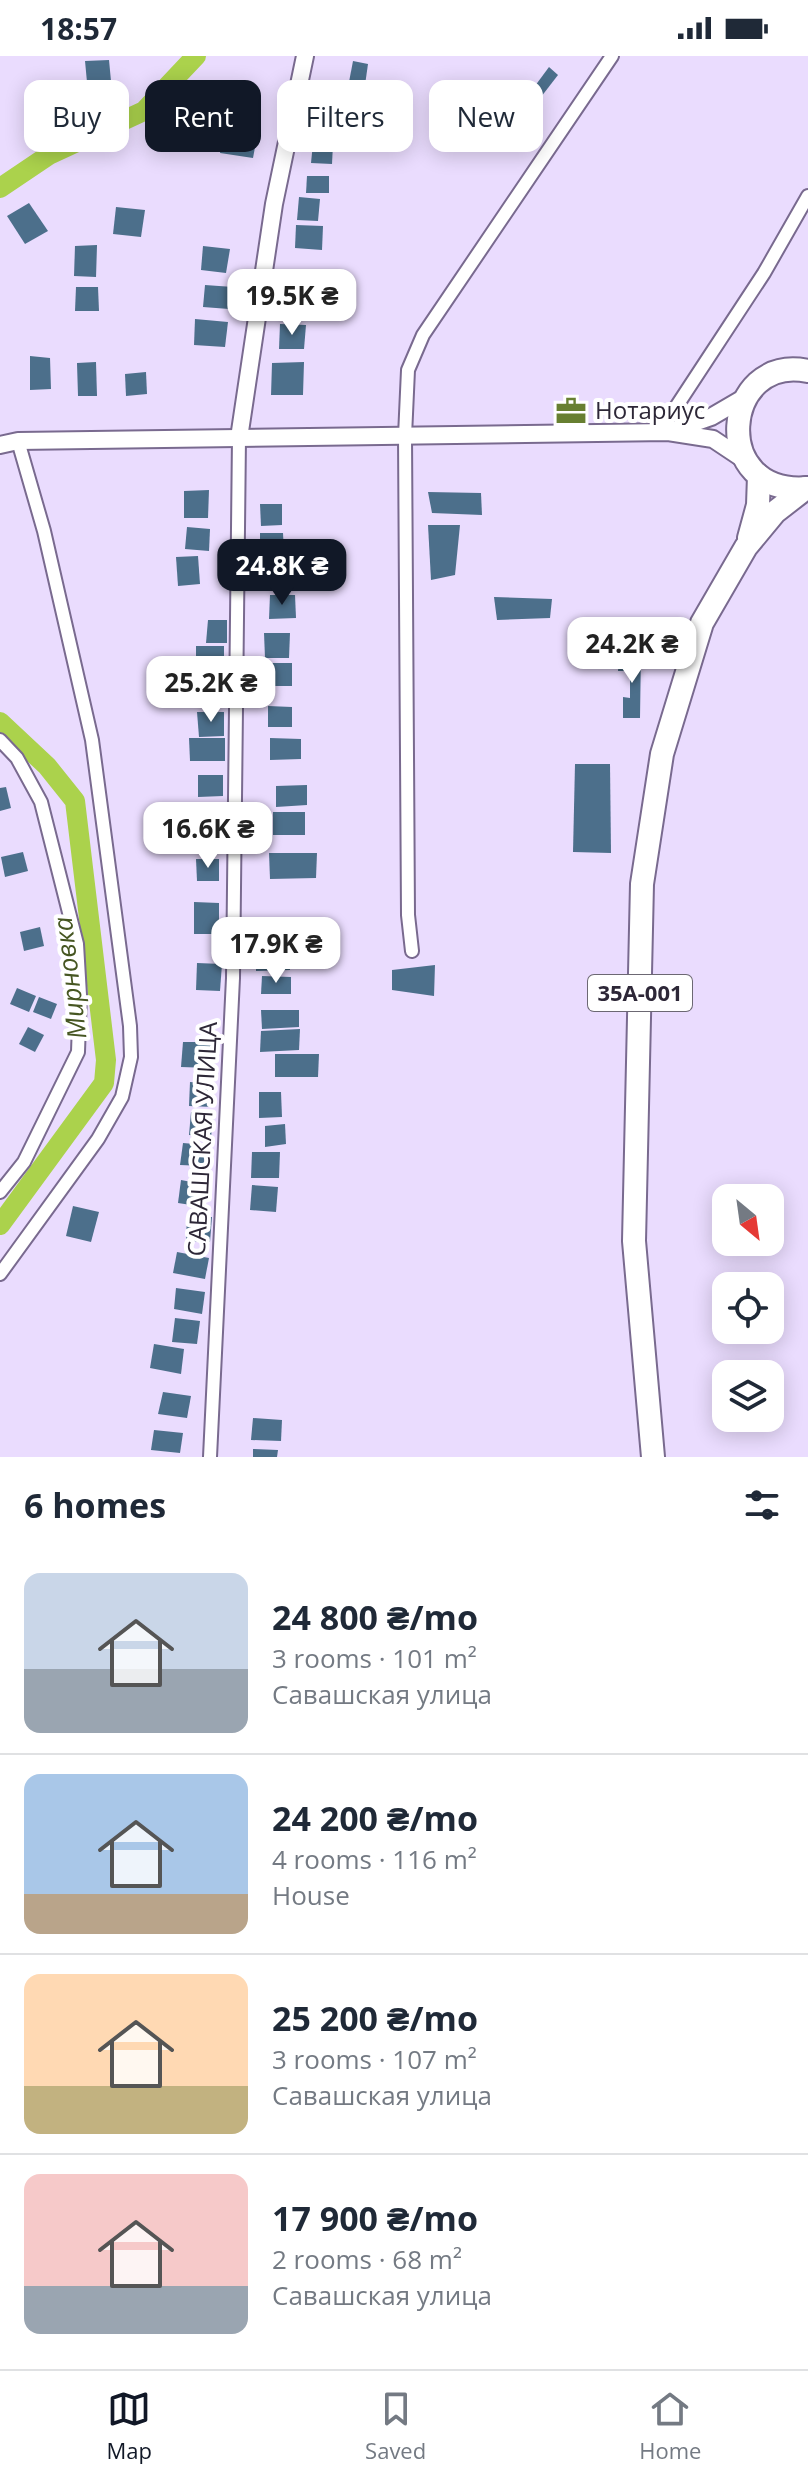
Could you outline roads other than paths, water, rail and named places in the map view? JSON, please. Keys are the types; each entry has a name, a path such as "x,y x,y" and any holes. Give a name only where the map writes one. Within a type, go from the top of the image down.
{"highway":[{"path":"747,396 761,381 779,371 808,371"},
{"name":"35А-001","path":"746,547 758,505 752,469 736,428 747,396"},
{"name":"35А-001","path":"752,469 781,487 807,488"},
{"name":"35А-001","path":"653,1457 634,1241 642,884 662,754 702,623 746,547 775,512 807,488"}],"main road":[{"path":"239,438 274,204 305,56"},
{"path":"663,432 711,417 747,396"},
{"path":"0,445 18,441 663,432 713,439 752,469"}],"street":[{"path":"412,951 408,915 405,436 408,370 423,335 612,56"},
{"path":"663,432 756,286 808,196"},
{"path":"779,371 808,356"},
{"name":"САВАШСКАЯ УЛИЦА","path":"210,1457 233,978 239,438"},
{"path":"0,1274 98,1139 122,1097 131,1057 130,1026 92,740 44,531 18,441"},
{"path":"0,740 17,758 41,802 77,944 80,995 78,1052 24,1162 0,1192"}],"waterway":[{"name":"Мирновка","path":"0,188 49,155 144,111 196,56"},
{"name":"Мирновка","path":"0,722 47,766 75,801 106,1060 104,1083 0,1225"}],"place":[{"name":"Нотариус","path":"571,411"}]}
